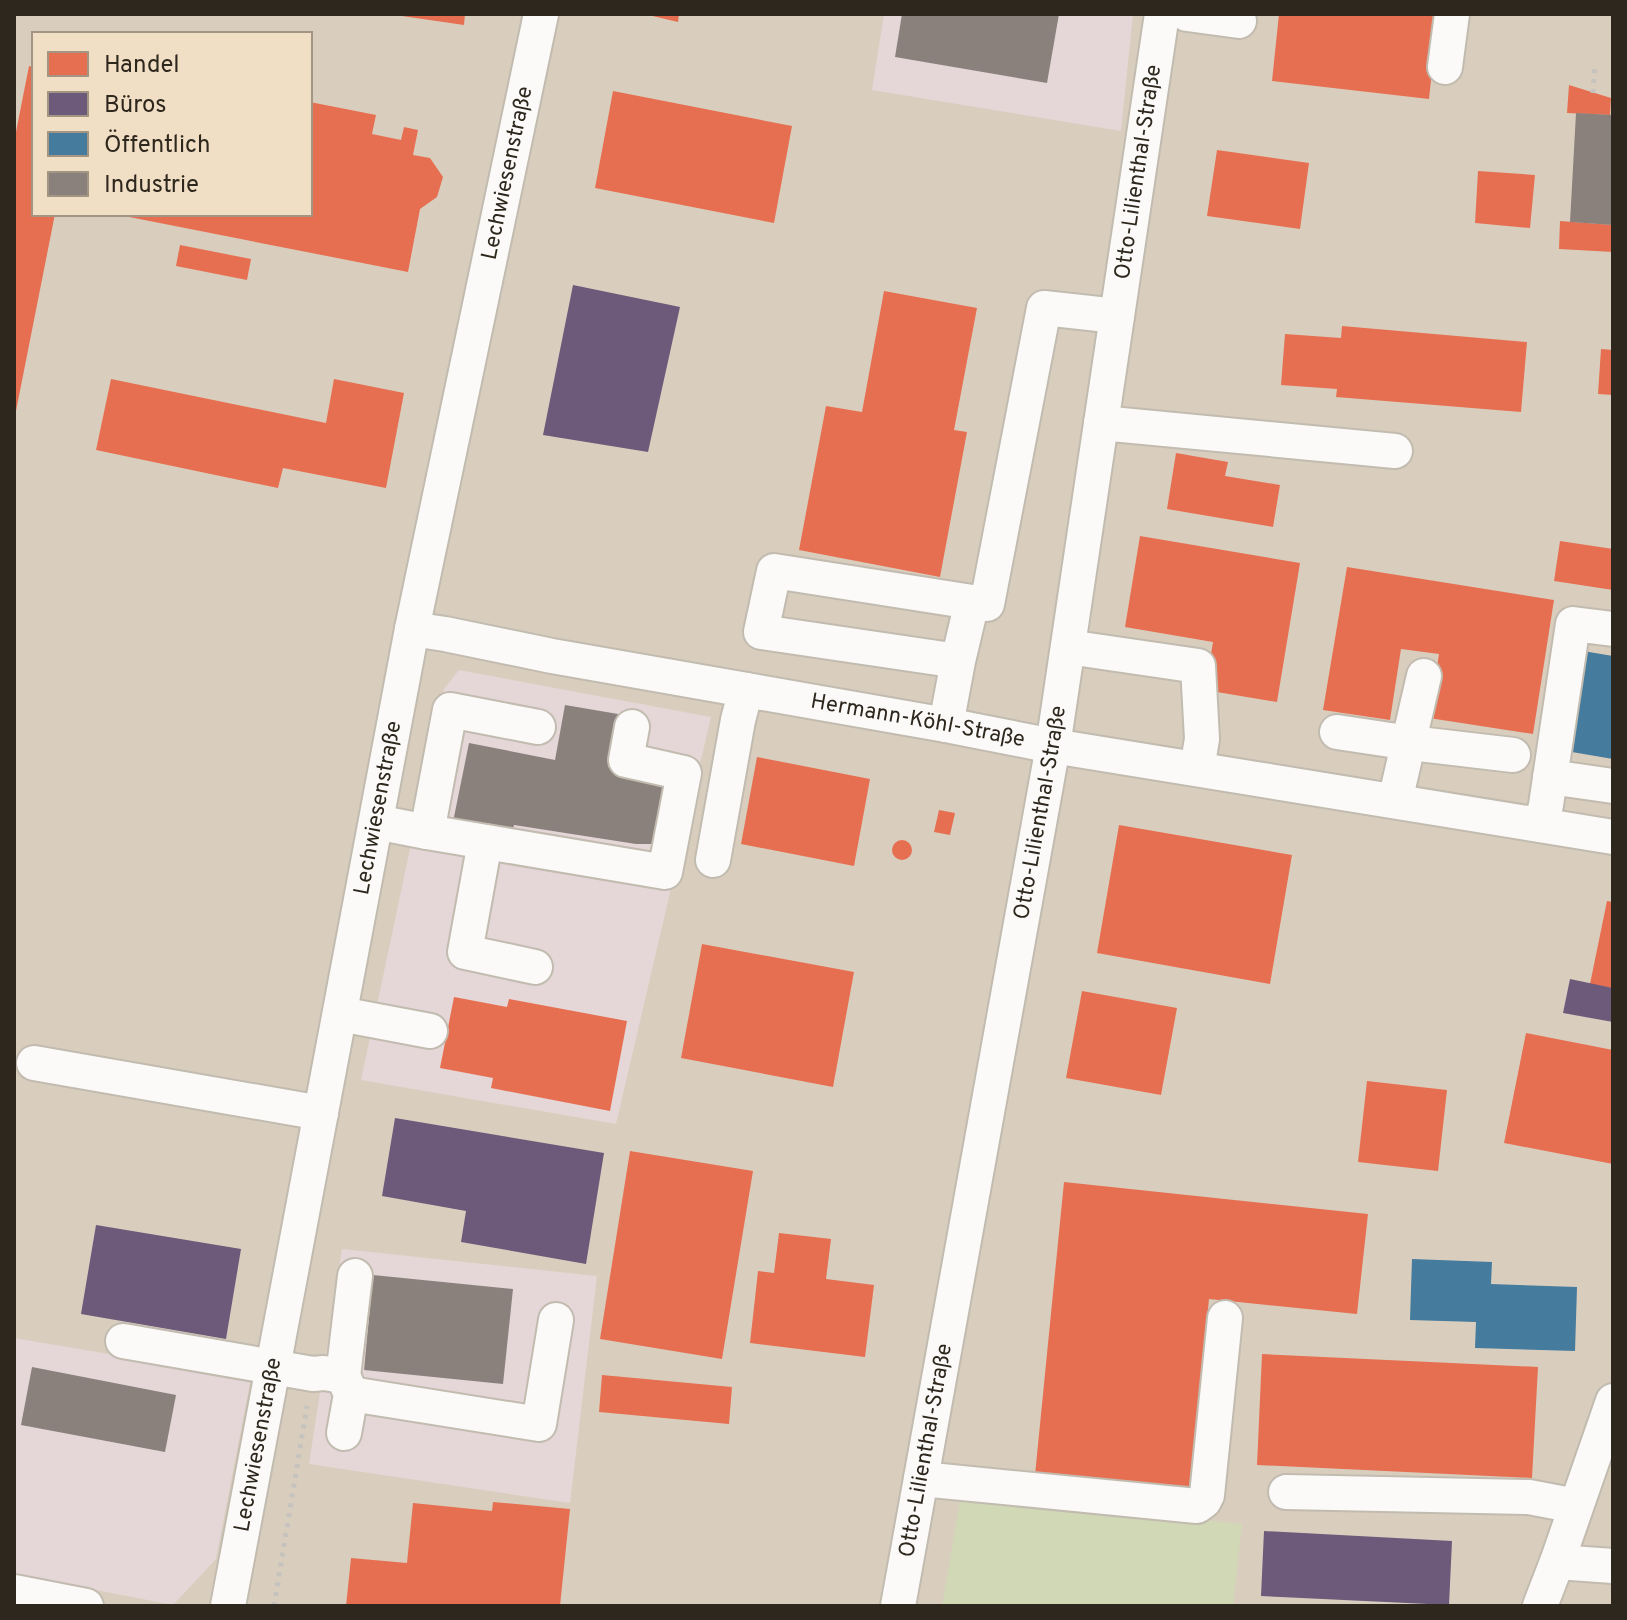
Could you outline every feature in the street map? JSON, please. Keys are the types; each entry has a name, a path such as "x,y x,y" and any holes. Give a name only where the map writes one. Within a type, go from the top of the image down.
{"street":[{"name":"Lechwiesenstraße","path":"228,1606 412,629 541,14"},
{"name":"Otto-Lilienthal-Straße","path":"898,1606 1053,746 1162,14"},
{"path":"1187,14 1239,21"},
{"path":"1445,67 1452,14"},
{"path":"958,661 761,632 774,571 987,604 1044,308 1117,316"},
{"path":"1101,423 1395,451"},
{"path":"946,725 972,602"},
{"path":"1541,825 1573,624 1613,629"},
{"name":"Hermann-Köhl-Straße","path":"412,629 1053,746 1613,837"},
{"path":"1068,647 1198,666 1202,739 1197,769"},
{"path":"1395,801 1424,676"},
{"path":"713,860 746,690"},
{"path":"427,832 450,710 538,727"},
{"path":"376,822 665,872 684,773 626,760 632,727"},
{"path":"1337,732 1513,755"},
{"path":"1550,777 1613,786"},
{"path":"485,842 465,952 535,967"},
{"path":"340,1014 430,1031"},
{"path":"34,1063 321,1113"},
{"path":"344,1433 355,1276"},
{"path":"921,1479 1197,1506 1207,1495 1225,1318"},
{"path":"123,1341 273,1368 324,1373 347,1385 539,1424 556,1320"},
{"path":"1540,1606 1613,1401"},
{"path":"1286,1492 1529,1497 1576,1506"},
{"path":"1557,1562 1613,1566"},
{"path":"14,1592 86,1606"}],"path":[{"path":"1593,93 1595,63"}],"shaded area":[{"path":"14,14 1613,14 1613,1606 14,1606"},
{"path":"884,14 1133,14 1121,131 872,90"},
{"path":"459,670 711,717 616,1124 361,1080 444,689"},
{"path":"342,1249 597,1276 570,1503 309,1464"},
{"path":"14,1338 251,1378 216,1559 173,1605 14,1574"}],"green space":[{"path":"961,1495 1242,1524 1233,1606 942,1606"}],"building: Handel":[{"path":"402,14 465,14 464,25"},
{"path":"644,14 679,14 678,22"},
{"path":"1279,14 1438,14 1429,99 1272,81"},
{"path":"29,66 32,67 32,216 55,216 15,416 14,416 14,142"},
{"path":"1569,85 1611,98 1610,115 1567,113"},
{"path":"613,91 792,126 774,223 595,188"},
{"path":"312,102 376,115 372,134 401,140 404,127 418,130 413,155 430,158 443,177 437,197 420,209 408,272 124,216 312,216"},
{"path":"1217,150 1309,163 1300,229 1207,216"},
{"path":"1478,171 1535,175 1530,228 1475,223"},
{"path":"1560,221 1613,225 1613,252 1559,249"},
{"path":"180,245 251,259 247,280 176,266"},
{"path":"884,291 977,308 954,430 967,432 940,577 799,550 826,406 862,412"},
{"path":"1342,326 1527,342 1521,412 1336,397 1337,389 1281,385 1285,334 1341,338"},
{"path":"1601,349 1613,350 1613,395 1598,394"},
{"path":"111,379 326,423 334,379 404,393 386,488 283,468 278,488 96,450"},
{"path":"1176,453 1228,462 1225,476 1280,485 1273,527 1167,509"},
{"path":"1140,536 1300,563 1277,702 1205,690 1213,642 1125,627"},
{"path":"1560,541 1613,549 1613,590 1554,581"},
{"path":"1347,567 1554,600 1533,734 1429,718 1439,654 1401,649 1390,720 1323,710"},
{"path":"757,757 870,779 854,866 741,844"},
{"path":"939,810 955,813 950,835 934,832"},
{"path":"1119,825 1292,855 1270,984 1097,953"},
{"path":"902,840 909,843 912,850 909,857 902,860 895,857 892,850 895,843"},
{"path":"1607,901 1613,902 1613,988 1590,984"},
{"path":"702,944 854,972 833,1087 681,1058"},
{"path":"1082,991 1177,1008 1161,1095 1066,1078"},
{"path":"454,997 507,1007 509,999 627,1021 610,1111 491,1088 493,1078 440,1068"},
{"path":"1526,1033 1613,1050 1613,1164 1504,1143"},
{"path":"1367,1081 1447,1090 1438,1171 1358,1162"},
{"path":"630,1151 753,1171 722,1359 600,1339"},
{"path":"1064,1182 1368,1214 1357,1314 1209,1299 1190,1491 1035,1475"},
{"path":"779,1233 831,1239 826,1279 874,1285 865,1357 750,1343 758,1271 774,1273"},
{"path":"1262,1354 1538,1367 1532,1478 1257,1465"},
{"path":"602,1375 732,1387 729,1424 599,1412"},
{"path":"493,1502 570,1509 560,1606 346,1606 351,1558 407,1563 413,1503 492,1511"}],"building: Büros":[{"path":"573,285 680,307 648,452 543,435"},
{"path":"1570,979 1613,988 1613,1022 1563,1013"},
{"path":"395,1118 604,1153 586,1264 461,1242 466,1211 382,1196"},
{"path":"96,1225 241,1249 226,1339 81,1314"},
{"path":"1264,1531 1452,1541 1449,1605 1261,1596"}],"building: Öffentlich":[{"path":"1583,651 1613,656 1613,759 1566,751"},
{"path":"1412,1259 1492,1262 1491,1284 1577,1287 1575,1351 1475,1348 1476,1322 1410,1320"}],"building: Industrie":[{"path":"902,14 1059,14 1047,83 895,57"},
{"path":"1576,113 1613,115 1613,225 1570,222"},
{"path":"565,705 618,714 608,767 646,773 668,786 659,844 636,844 514,825 512,833 453,822 469,743 555,760"},
{"path":"373,1275 513,1289 503,1384 364,1370"},
{"path":"32,1367 176,1395 165,1452 21,1425"}]}
